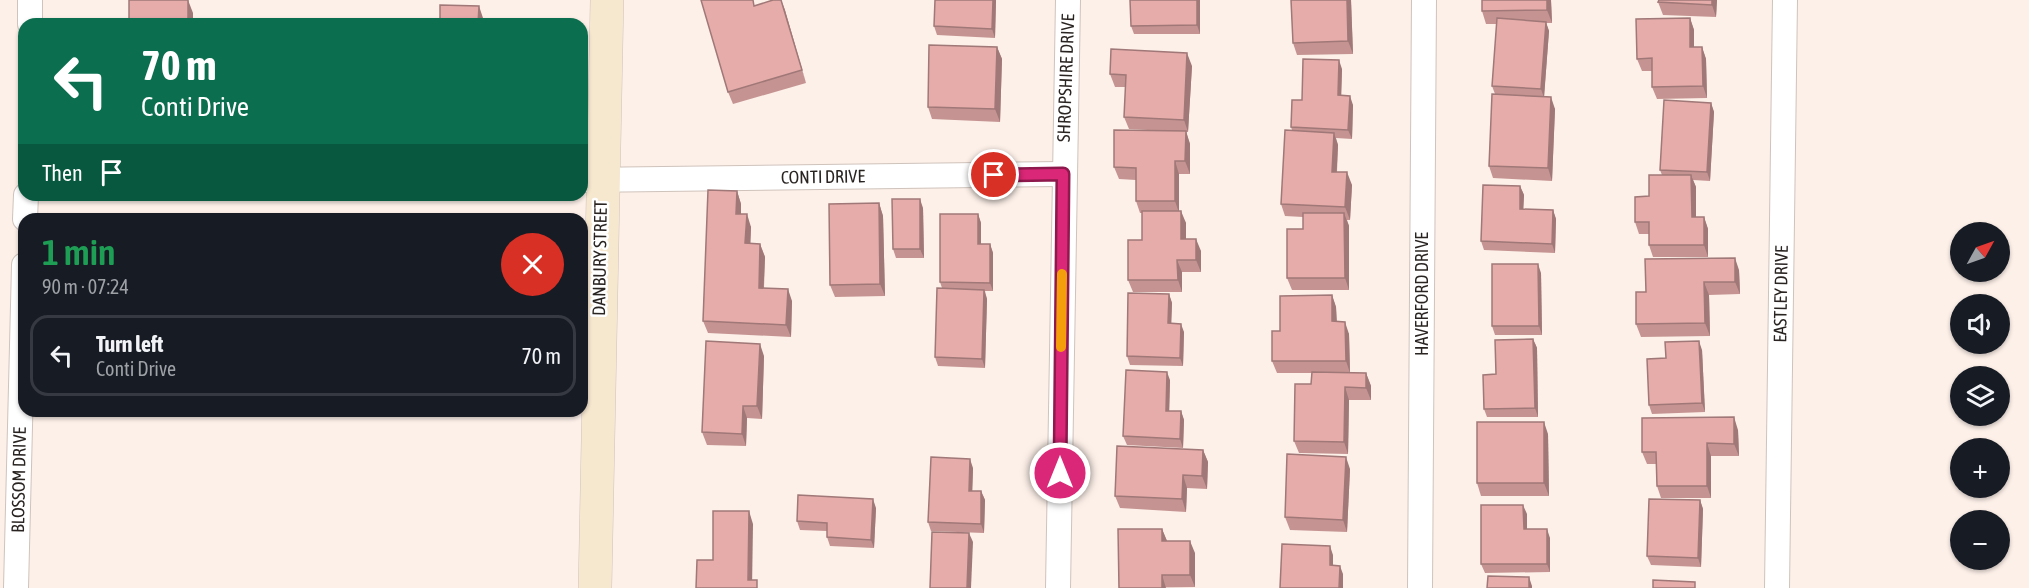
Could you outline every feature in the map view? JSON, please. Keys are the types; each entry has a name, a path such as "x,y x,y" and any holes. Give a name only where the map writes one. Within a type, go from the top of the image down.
{"street":[{"path":"30,0 30,18"},
{"name":"DANBURY STREET","path":"595,588 592,180 607,0"},
{"name":"SHROPSHIRE DRIVE","path":"1058,588 1063,174 1068,0"},
{"name":"HAVERFORD DRIVE","path":"1420,588 1424,0"},
{"name":"EASTLEY DRIVE","path":"1777,588 1785,0"},
{"name":"CONTI DRIVE","path":"592,180 1063,174"},
{"name":"BLOSSOM DRIVE","path":"16,588 20,417"}],"building":[{"path":"129,0 188,0 188,18 129,18"},
{"path":"701,0 753,0 754,6 781,0 802,70 728,92"},
{"path":"935,0 993,0 992,29 934,26"},
{"path":"1130,0 1197,0 1197,25 1131,26"},
{"path":"1291,0 1347,0 1348,41 1293,43"},
{"path":"1482,0 1547,0 1547,10 1482,11"},
{"path":"1659,0 1712,0 1712,5 1658,2"},
{"path":"440,5 479,6 478,18 440,18"},
{"path":"1497,18 1546,22 1541,89 1492,86"},
{"path":"1690,18 1690,47 1702,47 1703,86 1652,87 1652,58 1637,59 1636,19"},
{"path":"929,45 997,47 995,109 928,107"},
{"path":"1111,49 1187,53 1184,120 1124,117 1126,75 1110,74"},
{"path":"1303,59 1339,60 1338,95 1350,96 1348,130 1291,127 1292,100 1302,100"},
{"path":"1492,94 1551,97 1548,168 1489,166"},
{"path":"1664,100 1711,103 1707,172 1660,170"},
{"path":"1114,130 1186,131 1185,161 1175,161 1175,201 1136,201 1136,168 1114,167"},
{"path":"1285,130 1334,133 1332,172 1347,172 1345,207 1281,204"},
{"path":"1649,175 1691,175 1692,217 1704,217 1704,245 1649,245 1649,222 1635,222 1635,197 1649,196"},
{"path":"1483,185 1520,186 1520,209 1553,210 1552,244 1481,241"},
{"path":"708,190 737,191 736,214 747,214 745,243 760,244 759,288 788,289 786,325 703,321"},
{"path":"892,199 920,199 920,249 893,249"},
{"path":"879,203 880,284 830,285 829,204"},
{"path":"1142,211 1181,211 1181,239 1196,239 1196,260 1177,260 1178,280 1128,280 1128,240 1142,240"},
{"path":"1303,213 1344,213 1345,278 1287,278 1287,229 1303,229"},
{"path":"940,214 978,214 978,244 990,244 990,283 940,282"},
{"path":"1735,258 1735,282 1704,282 1705,323 1636,324 1636,292 1646,292 1645,259"},
{"path":"1492,264 1538,264 1539,326 1492,326"},
{"path":"937,288 984,290 982,359 935,357"},
{"path":"1128,293 1169,294 1168,323 1181,324 1180,358 1127,356"},
{"path":"1332,295 1332,321 1345,322 1346,361 1272,361 1272,331 1280,331 1280,296"},
{"path":"1533,339 1535,408 1484,409 1483,375 1496,374 1495,340"},
{"path":"706,341 760,344 757,406 743,406 742,434 702,432"},
{"path":"1699,341 1702,403 1649,405 1647,359 1666,358 1665,342"},
{"path":"1126,370 1167,372 1166,411 1181,411 1180,439 1123,436"},
{"path":"1312,372 1366,373 1366,388 1345,387 1344,442 1294,441 1295,384 1311,384"},
{"path":"1734,417 1734,444 1707,443 1707,486 1657,486 1656,452 1642,452 1642,418"},
{"path":"1477,422 1544,422 1544,483 1477,483"},
{"path":"1117,446 1203,450 1202,476 1183,475 1182,499 1115,496"},
{"path":"1287,454 1346,457 1343,520 1285,517"},
{"path":"931,457 970,459 969,491 981,491 981,524 928,522"},
{"path":"798,495 873,499 871,540 827,537 827,523 797,521"},
{"path":"1649,499 1700,500 1698,558 1647,556"},
{"path":"1481,505 1523,505 1524,529 1547,529 1547,564 1481,564"},
{"path":"713,511 749,511 748,580 757,580 757,588 696,588 697,560 713,560"},
{"path":"1118,529 1162,529 1162,541 1190,541 1190,575 1162,575 1162,588 1119,588"},
{"path":"932,532 969,533 967,588 930,588"},
{"path":"1282,544 1330,546 1330,565 1340,566 1339,588 1280,588"},
{"path":"1488,576 1529,577 1529,588 1487,588"},
{"path":"1653,580 1695,582 1695,588 1653,588"}],"slow traffic":[{"path":"1061,347 1062,274"}],"route":[{"path":"994,175 1063,174 1060,473"}]}
